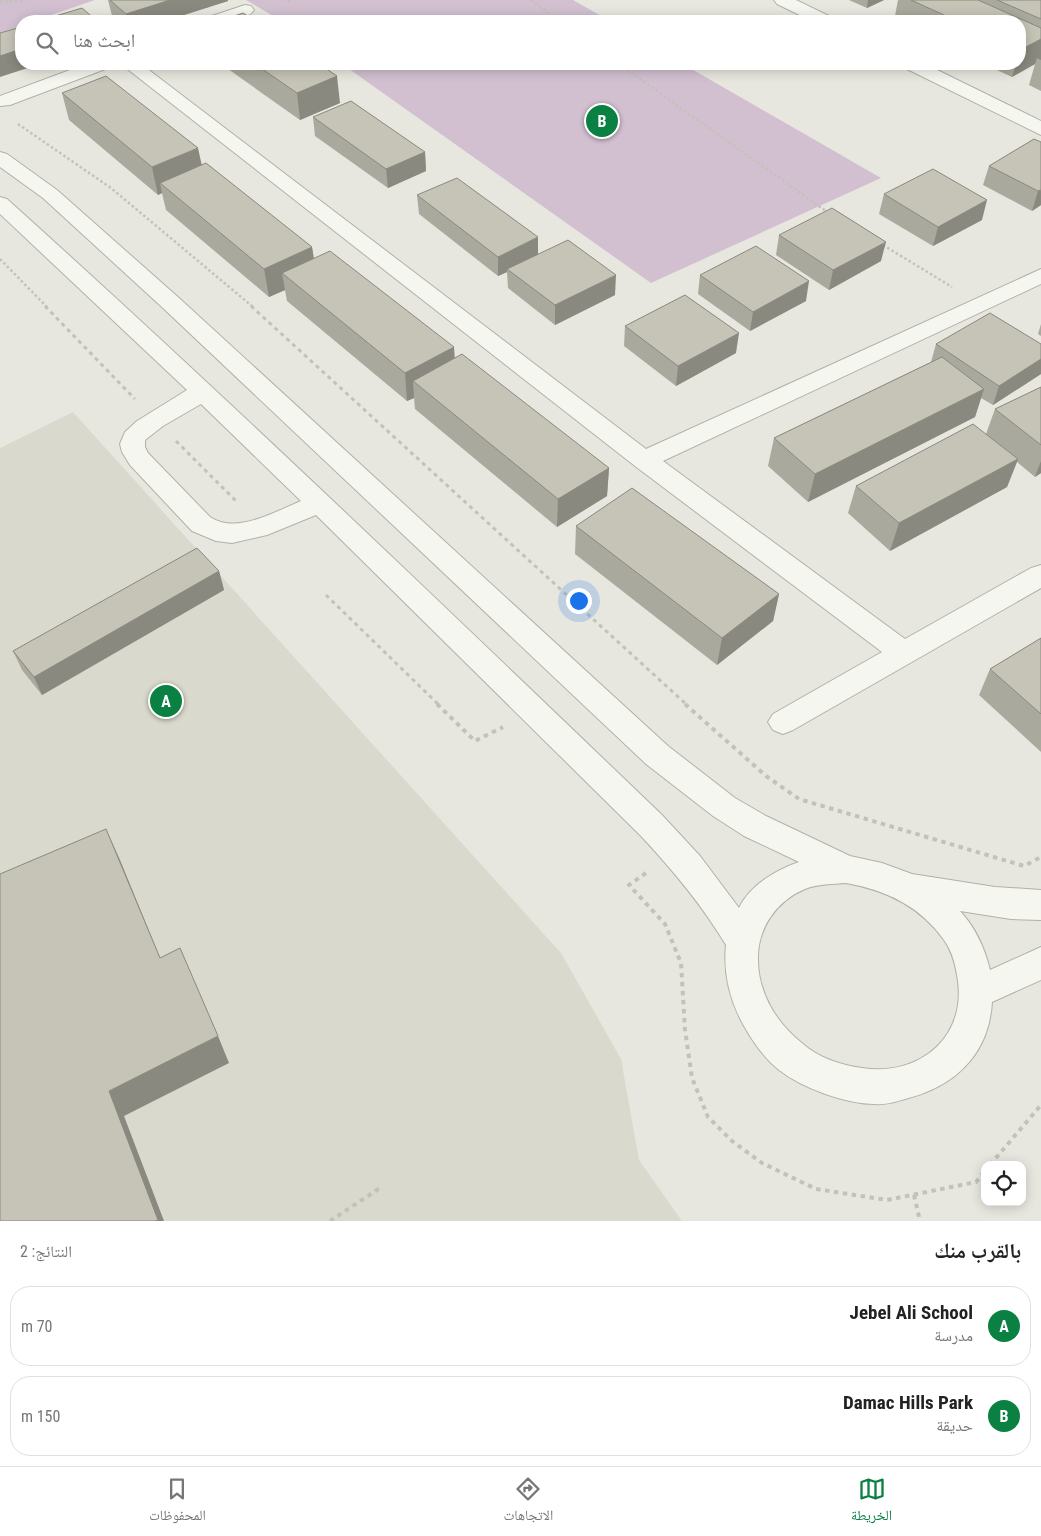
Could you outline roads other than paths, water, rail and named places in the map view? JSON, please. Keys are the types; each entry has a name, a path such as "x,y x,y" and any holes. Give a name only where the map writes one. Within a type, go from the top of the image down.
{"street":[{"path":"783,0 813,15"},
{"path":"231,15 245,10"},
{"path":"3,102 86,70"},
{"path":"138,70 644,460 904,653"},
{"path":"922,70 1041,129"},
{"path":"0,158 50,194 171,303 657,754 724,806 755,826 846,869"},
{"path":"0,203 70,266 203,392 657,831 720,905 742,941"},
{"path":"644,460 1041,276"},
{"path":"203,392 141,429 133,439 132,450 201,524 211,530 224,534 260,526 319,504"},
{"path":"783,722 1041,575"},
{"path":"846,869 877,874 907,887 935,906 957,931 972,960 978,992 973,1026 955,1056 926,1077 889,1086 848,1084 809,1069 782,1050 761,1024 746,997 740,968 742,941 752,916 769,895 791,880 817,871 846,869"},
{"path":"907,887 1041,905"},
{"path":"978,992 1041,963"}],"place":[{"name":"Damac Hills Park","path":"602,121"},
{"name":"Jebel Ali School","path":"166,701"}]}
